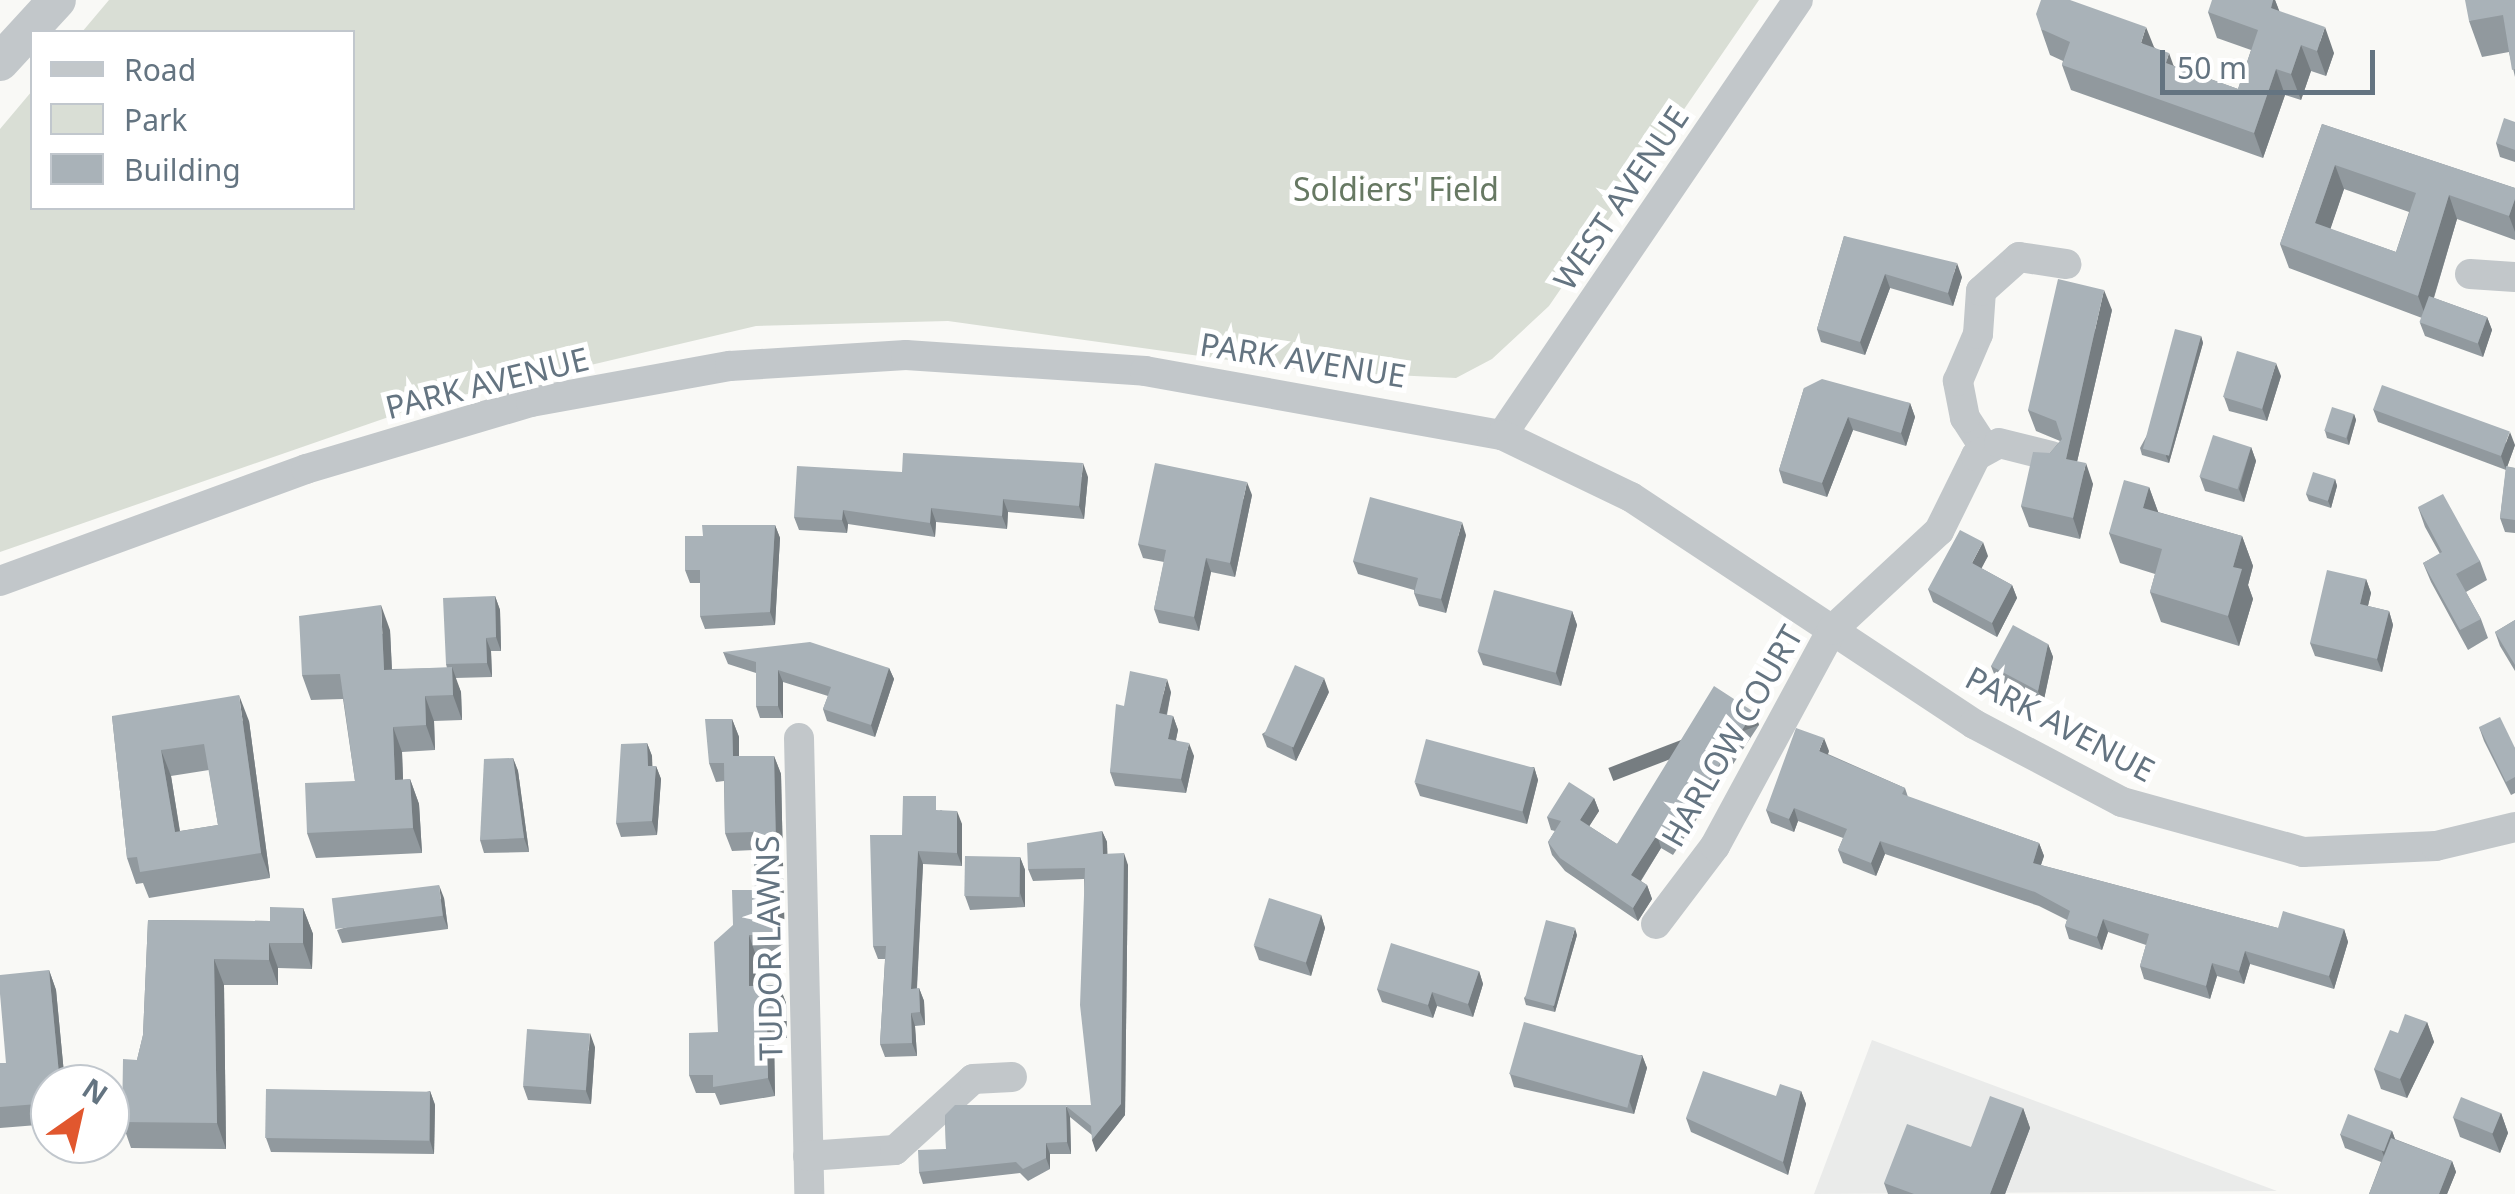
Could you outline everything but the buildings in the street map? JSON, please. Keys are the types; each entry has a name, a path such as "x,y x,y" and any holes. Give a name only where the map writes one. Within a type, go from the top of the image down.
{"street":[{"path":"0,62 56,0"},
{"name":"WEST AVENUE","path":"1502,435 1798,0"},
{"path":"2050,456 1984,447 1965,418 1958,381 1978,334 1981,292 2018,257 2066,264"},
{"path":"2470,274 2515,277"},
{"name":"PARK AVENUE","path":"0,581 306,468 531,402 730,366 906,356 1145,370 1502,435 1631,497 1974,724 2122,802 2304,852 2436,846 2515,827"},
{"name":"HARLOW COURT","path":"1656,924 1724,832 1832,630 1938,530 1984,447"},
{"name":"TUDOR LAWNS","path":"799,738 809,1194"},
{"path":"808,1156 895,1150 974,1079 1012,1077"}],"shaded area":[{"path":"1872,1040 2277,1191 1814,1194"}],"green space":[{"name":"Soldiers' Field","path":"109,0 1759,0 1549,306 1492,359 1456,378 1309,371 948,321 756,326 429,403 0,552 0,129 30,93 30,210 355,210 355,30 84,30"}]}
